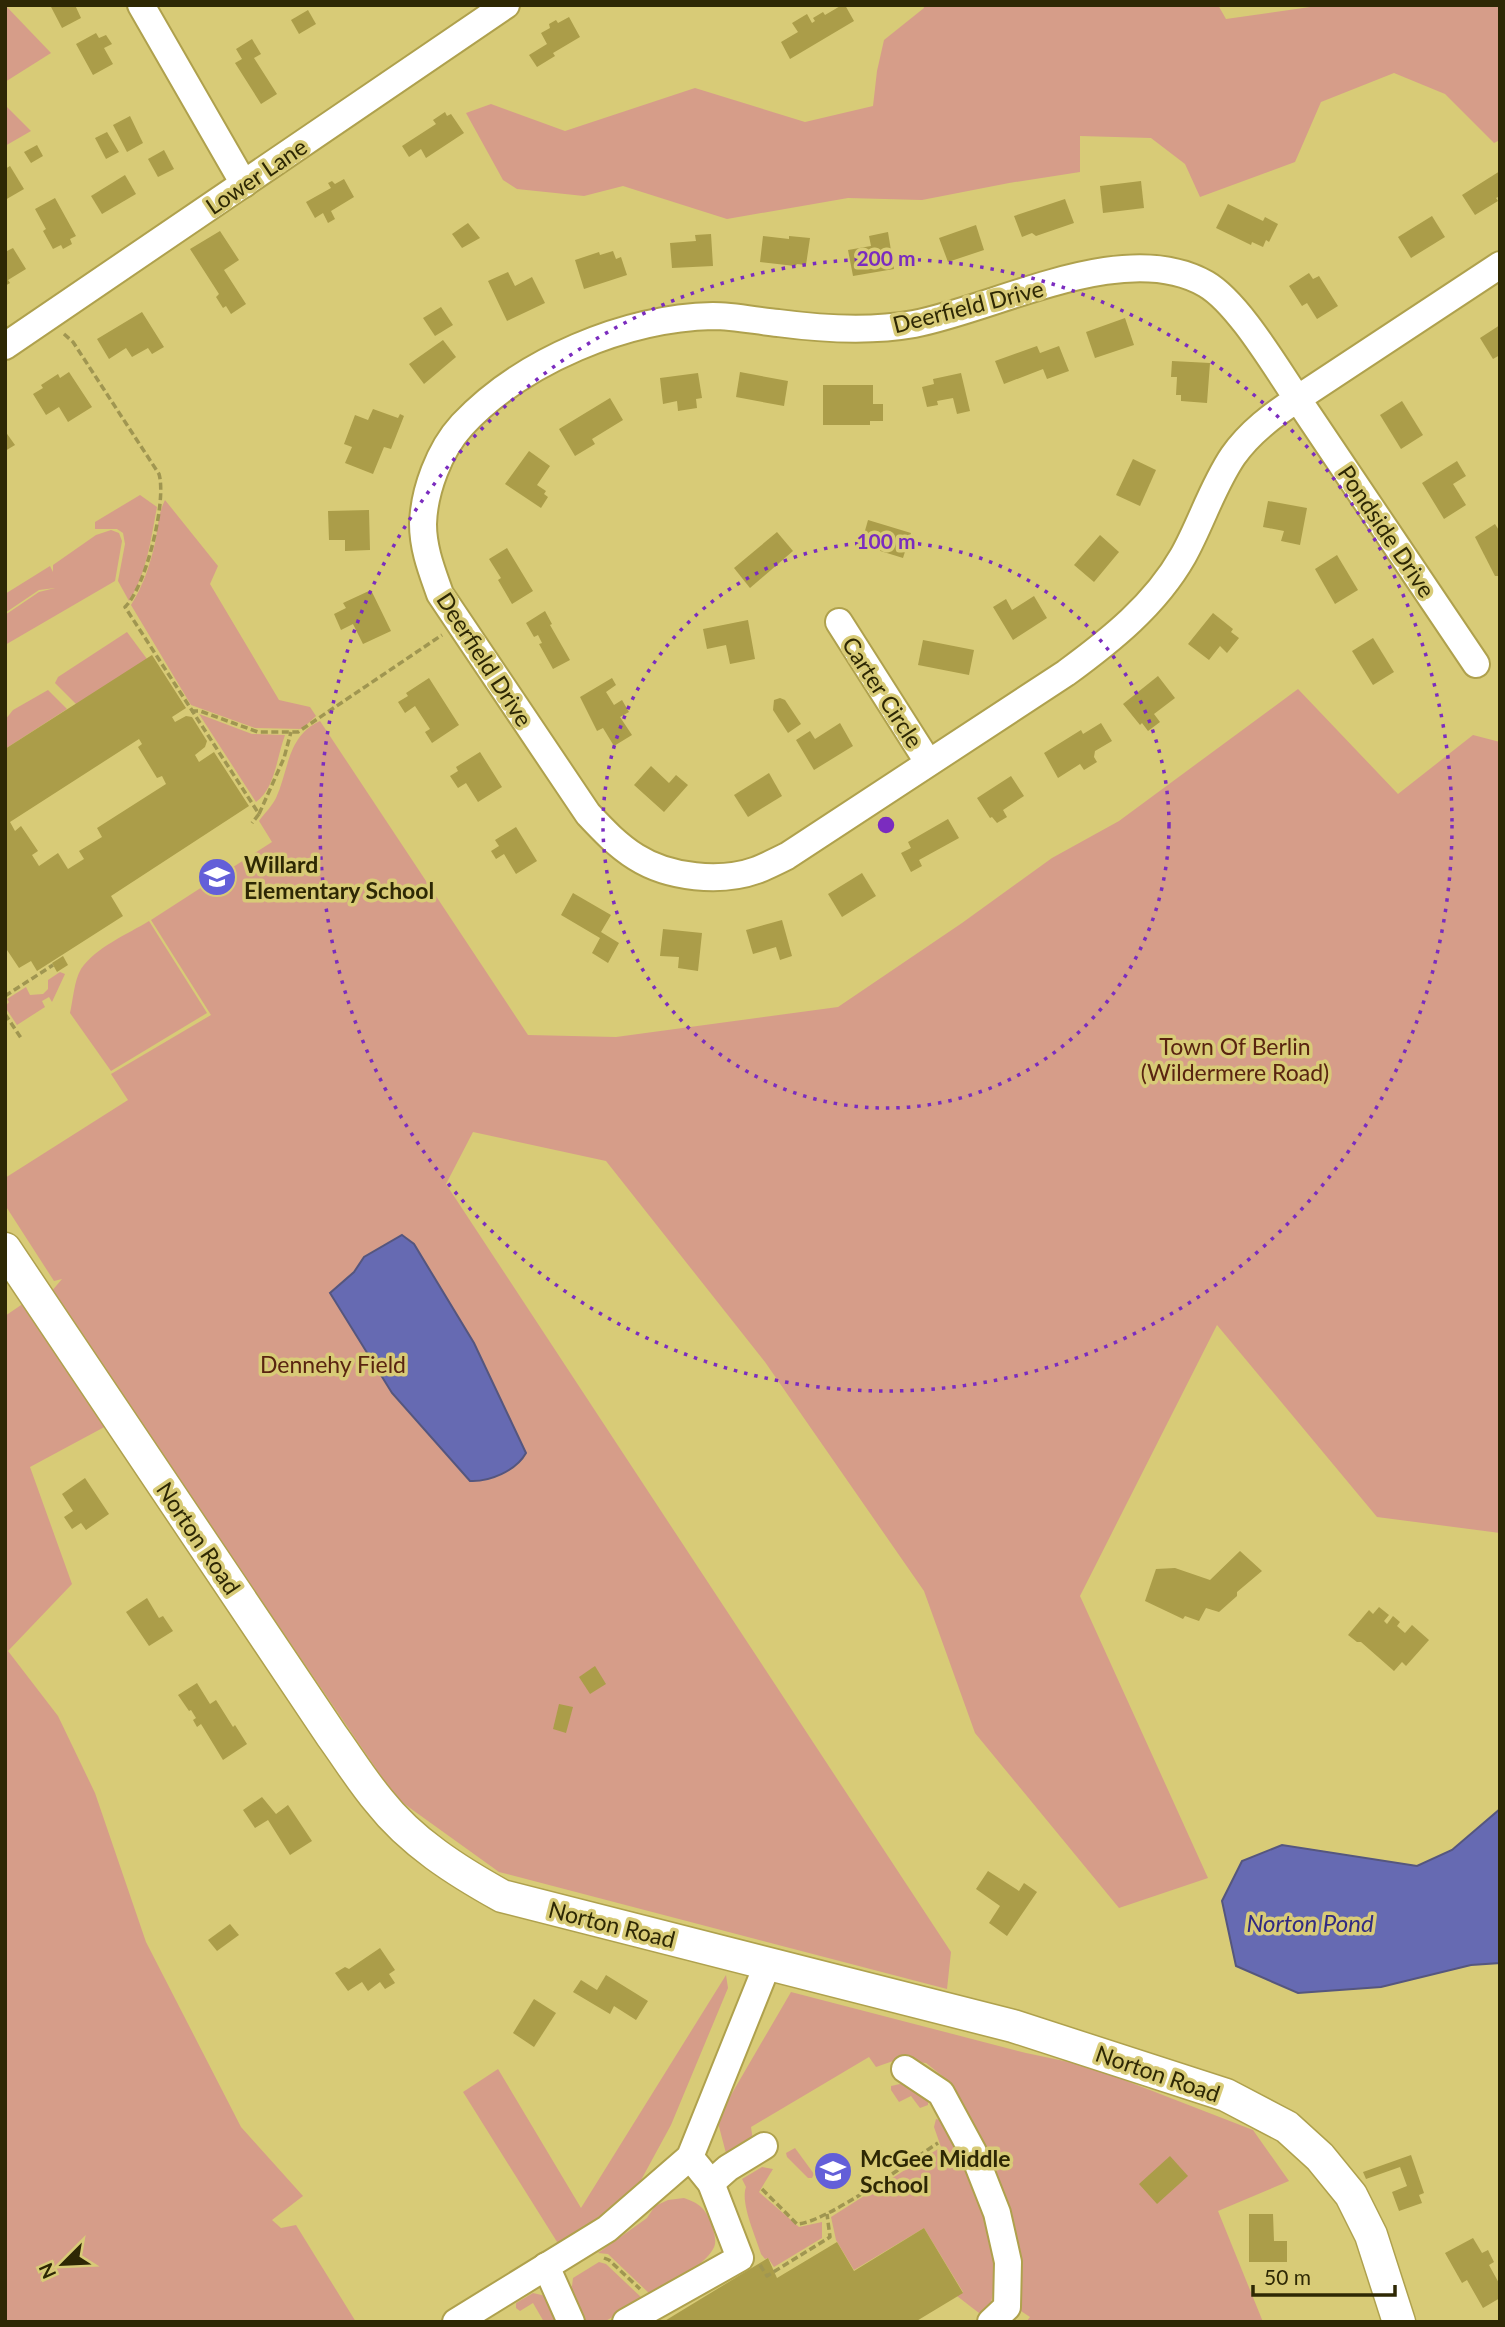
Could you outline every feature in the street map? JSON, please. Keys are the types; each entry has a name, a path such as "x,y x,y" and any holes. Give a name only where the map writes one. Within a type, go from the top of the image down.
{"main road":[{"name":"Norton Road","path":"5,1249 332,1736 380,1803 407,1831 463,1874 502,1896 1013,2026 1226,2095 1287,2127 1320,2157 1351,2195 1371,2235 1399,2322"}],"street":[{"path":"141,5 244,184"},
{"name":"Lower Lane","path":"5,346 506,5"},
{"name":"Deerfield Drive","path":"1297,399 1240,315 1207,285 1173,270 1137,267 1088,274 914,324 866,329 815,328 716,316 661,321 615,333 571,350 499,393 460,427 440,459 428,490 423,525 428,560 440,594 588,814 611,839 638,859 667,870 701,876 729,876 757,870 787,856 1102,647 1135,618 1160,590 1183,557 1221,476 1252,432 1297,399 1500,265"},
{"name":"Pondside Drive","path":"1297,399 1476,664"},
{"name":"Carter Circle","path":"839,622 928,762"},
{"path":"456,2322 607,2229 690,2157 768,1963"},
{"path":"905,2069 941,2093 973,2152 997,2213 1008,2262 1007,2306 991,2322"},
{"path":"711,2183 728,2168 764,2146"},
{"path":"626,2322 740,2258 711,2183 690,2157"},
{"path":"546,2266 571,2322"}],"path":[{"path":"58,330 73,342 159,474 162,484 153,541 139,585 132,600 125,607 259,814"},
{"path":"191,710 258,732 291,732 304,729 443,634"},
{"path":"252,823 270,794 291,732"},
{"path":"5,996 53,965"},
{"path":"5,1014 21,1038"},
{"path":"762,2189 797,2224 806,2223 827,2214 938,2143"},
{"path":"760,2265 767,2276 830,2237 827,2214"},
{"path":"598,2256 609,2260 657,2305"}],"green space":[{"path":"5,5 51,53 5,82"},
{"path":"923,5 1218,5 1226,19 1324,5 1500,5 1500,140 1494,143 1445,94 1394,73 1321,102 1295,162 1200,197 1185,164 1151,138 1080,136 1080,172 922,200 848,198 727,219 623,186 584,196 517,189 503,180 466,113 491,104 565,131 695,88 805,122 873,106 884,40 924,8"},
{"path":"5,105 31,131 5,146"},
{"path":"140,495 157,507 144,567 129,601 118,581 125,544 123,533 117,529 95,529 95,522"},
{"path":"165,500 218,566 210,584 279,700 310,707 316,716 302,729 255,728 191,705 131,605 148,567"},
{"path":"111,530 119,533 122,541 115,581 5,645 5,615 39,592 55,588 39,590 5,613 5,594 50,566 53,572 53,565 96,535"},
{"path":"127,632 147,659 76,704 55,683 58,677"},
{"path":"1298,689 1398,794 1473,735 1500,742 1500,1533 1377,1517 1217,1325 1080,1596 1208,1878 1119,1908 975,1733 924,1591 765,1362 606,1161 473,1132 446,1184 951,1952 947,1989 499,1872 396,1798 51,1292 62,1279 54,1281 5,1205 5,1178 128,1100 111,1074 211,1015 151,920 272,842 259,821 276,798 290,755 301,735 320,721 528,1035 616,1037 838,1007 1052,858 1119,821"},
{"path":"48,690 67,709 5,749 5,720 13,710"},
{"path":"199,714 252,734 285,735 271,781 256,802"},
{"path":"149,921 207,1013 111,1071 70,1013 75,985 81,969 95,954"},
{"path":"60,972 65,974 52,1002 49,997 42,1001 45,1007 17,1025 5,1007 9,1002 7,999 26,987 30,995 43,994 48,989 48,980"},
{"path":"24,1303 110,1424 30,1467 72,1584 8,1651 58,1716 95,1793 146,1942 241,2127 303,2196 272,2220 281,2228 296,2225 356,2322 5,2322 5,1316"},
{"path":"726,1975 728,1988 671,2125 640,2182 617,2208 559,2245 463,2092 498,2069 581,2208"},
{"path":"791,1992 1026,2053 1088,2066 1253,2130 1289,2181 1218,2211 1263,2322 1026,2322 1030,2317 1015,2307 975,2134 946,2079 926,2063 896,2060 876,2067 869,2057 751,2127 753,2141 727,2157 717,2119"},
{"path":"910,2085 928,2100 928,2105 920,2108 911,2096 899,2102 891,2086"},
{"path":"936,2119 940,2120 972,2181 989,2226 996,2272 991,2303 986,2310 979,2313 957,2296 963,2292 924,2228 854,2270 836,2240 831,2217 941,2147 934,2127"},
{"path":"795,2148 814,2174 812,2178 808,2178 787,2157 786,2153"},
{"path":"762,2167 773,2169 759,2192 799,2227 822,2222 822,2238 774,2267 768,2258 765,2259 761,2254 747,2211 746,2187 742,2179"},
{"path":"684,2198 704,2210 711,2223 715,2244 706,2259 651,2295 608,2254 598,2253 647,2218 655,2206 668,2200"},
{"path":"599,2262 606,2264 643,2299 604,2322 577,2322 564,2288 572,2286 573,2278"},
{"path":"533,2293 546,2296 557,2322 544,2322 533,2303 520,2311 516,2308 516,2303"}],"water":[{"path":"402,1235 414,1244 474,1343 526,1453 516,1465 493,1477 470,1481 392,1393 330,1293 354,1272 364,1257"},
{"name":"Norton Pond","path":"1500,1809 1500,1963 1471,1965 1381,1987 1298,1993 1236,1966 1222,1901 1242,1861 1282,1845 1417,1866 1452,1850"}],"building":[{"path":"50,5 75,5 81,18 62,28"},
{"path":"845,5 854,21 790,59 781,42 798,32 792,23 807,14 812,23 815,21 813,18 823,12 825,15"},
{"path":"308,10 316,24 299,34 291,20"},
{"path":"569,17 580,37 553,53 555,56 537,67 529,55 547,44 541,33 550,28 549,24 556,20 558,23"},
{"path":"96,33 99,38 106,35 112,44 104,48 113,64 93,75 76,44"},
{"path":"252,39 261,54 254,58 277,94 261,104 235,63 242,59 236,49"},
{"path":"445,112 447,116 451,114 464,133 426,158 421,149 409,157 402,146 436,124 433,120"},
{"path":"130,116 143,143 127,152 113,125"},
{"path":"107,132 119,152 106,159 95,138"},
{"path":"37,145 43,156 31,163 24,152"},
{"path":"164,150 174,169 158,177 148,159"},
{"path":"10,166 24,189 5,200 5,169"},
{"path":"1500,171 1500,196 1496,198 1498,201 1475,215 1462,195"},
{"path":"125,175 136,194 102,214 91,196"},
{"path":"344,179 354,197 331,211 335,219 328,223 323,213 315,218 306,202 331,188 328,183 332,181 335,184"},
{"path":"1141,181 1144,208 1103,213 1100,186"},
{"path":"55,198 76,236 70,239 72,244 63,249 61,245 53,249 35,209"},
{"path":"1065,199 1074,223 1036,236 1032,233 1022,237 1014,216"},
{"path":"1228,204 1263,221 1265,217 1278,224 1269,242 1266,240 1263,247 1252,242 1251,245 1216,228"},
{"path":"1432,216 1445,237 1411,258 1398,237"},
{"path":"468,223 480,238 462,248 452,234"},
{"path":"976,225 984,250 948,262 939,238"},
{"path":"220,231 239,260 224,270 246,304 231,314 216,297 219,294 190,249"},
{"path":"888,232 894,269 853,276 848,250 871,246 869,236"},
{"path":"711,234 713,266 672,268 670,243 696,241 695,235"},
{"path":"763,236 810,238 806,265 760,262"},
{"path":"13,248 26,269 8,280 10,283 5,286 5,252"},
{"path":"613,251 616,259 621,257 627,275 584,289 575,260 599,252 600,255"},
{"path":"508,272 515,286 532,277 545,303 507,321 488,281"},
{"path":"1309,273 1313,279 1319,276 1338,306 1317,319 1307,303 1302,306 1289,286"},
{"path":"441,307 453,325 435,336 423,318"},
{"path":"142,312 164,347 152,354 148,348 132,357 126,348 109,359 97,339"},
{"path":"1125,318 1134,345 1095,358 1086,332"},
{"path":"1500,325 1500,355 1493,359 1480,338"},
{"path":"443,340 456,357 424,384 409,364"},
{"path":"1037,346 1040,353 1059,346 1069,371 1047,379 1043,369 1004,384 995,361"},
{"path":"1172,361 1210,363 1207,403 1181,401 1181,395 1176,395 1177,377 1171,377"},
{"path":"69,372 92,407 68,422 59,407 46,415 33,394 58,374 60,378"},
{"path":"740,372 788,381 784,406 736,397"},
{"path":"698,373 702,398 696,399 697,408 678,411 677,401 663,404 660,378"},
{"path":"961,373 970,411 957,414 953,398 937,401 938,405 927,407 922,387 934,384 933,379"},
{"path":"823,385 873,385 873,404 883,404 883,421 870,421 870,425 823,425"},
{"path":"610,398 623,420 592,439 595,444 575,456 559,429"},
{"path":"1402,401 1423,435 1401,449 1380,415"},
{"path":"373,409 398,418 400,414 404,416 391,449 384,447 373,474 345,463 352,447 344,444 355,415 368,420"},
{"path":"5,431 15,445 5,451"},
{"path":"529,451 550,466 537,485 546,491 544,494 548,497 541,508 505,484"},
{"path":"1133,459 1156,470 1140,506 1116,495"},
{"path":"1457,461 1466,476 1453,484 1466,505 1444,519 1422,483"},
{"path":"1268,501 1307,508 1300,545 1281,541 1284,531 1263,527"},
{"path":"369,510 370,550 345,551 345,540 329,540 328,511"},
{"path":"868,520 911,533 903,558 861,545"},
{"path":"1495,524 1500,532 1500,576 1495,576 1475,537"},
{"path":"777,532 793,551 750,588 734,568"},
{"path":"1100,535 1119,552 1094,582 1074,565"},
{"path":"507,548 533,591 512,604 489,559"},
{"path":"1337,555 1358,590 1335,604 1315,569"},
{"path":"371,590 391,631 363,644 353,624 341,630 334,614 346,608 343,603"},
{"path":"1034,596 1047,618 1013,640 993,607 1006,599 1012,610"},
{"path":"545,611 570,660 553,669 539,644 542,643 538,635 534,637 526,623"},
{"path":"1213,613 1233,629 1231,632 1239,638 1227,653 1220,646 1209,660 1188,644"},
{"path":"748,620 755,659 730,664 726,645 707,649 703,629"},
{"path":"1373,638 1394,672 1373,685 1352,651"},
{"path":"923,640 974,650 969,675 918,665"},
{"path":"152,655 186,708 172,717 175,722 186,716 192,717 207,741 205,747 195,755 199,762 214,752 249,806 111,896 123,916 37,971 31,961 19,968 5,947 5,749","holes":["139,739 142,744 138,747 157,778 162,776 166,784 97,828 102,837 79,851 84,859 68,869 58,853 39,866 32,855 38,851 21,826 15,831 10,822"]},
{"path":"1158,676 1175,698 1154,714 1160,722 1148,731 1123,704"},
{"path":"429,678 459,725 432,743 425,732 430,729 415,706 405,713 398,702 408,696 406,693"},
{"path":"612,678 616,685 606,692 614,705 622,700 629,712 620,717 632,735 614,746 603,728 597,731 580,697"},
{"path":"774,700 785,700 801,724 788,733 773,710"},
{"path":"840,723 853,746 814,770 796,740 810,731 815,739"},
{"path":"1101,723 1112,741 1095,751 1097,762 1084,770 1080,764 1058,778 1044,753 1081,730 1083,734"},
{"path":"480,752 502,787 478,802 466,783 458,788 450,776 458,771 456,767"},
{"path":"651,766 669,783 676,775 688,785 664,812 634,785"},
{"path":"769,773 782,796 748,817 734,795"},
{"path":"1011,776 1024,796 1003,810 1007,817 997,823 990,818 977,798"},
{"path":"948,819 959,838 919,860 922,866 911,872 901,853 911,848 908,842"},
{"path":"516,827 537,861 516,874 504,854 496,859 491,851 499,846 495,840"},
{"path":"862,873 876,896 842,917 828,894"},
{"path":"573,893 611,915 601,932 619,943 608,963 592,953 600,938 561,915"},
{"path":"782,920 792,956 780,960 776,947 753,954 746,930"},
{"path":"663,929 702,933 698,971 678,968 679,957 660,956"},
{"path":"63,956 68,965 57,972 52,963"},
{"path":"85,1478 109,1514 86,1530 81,1523 72,1529 64,1517 73,1511 62,1494"},
{"path":"1240,1551 1262,1571 1219,1612 1206,1608 1199,1621 1185,1616 1183,1619 1145,1601 1156,1569 1175,1568 1210,1580"},
{"path":"147,1598 159,1618 163,1616 173,1631 149,1646 126,1612"},
{"path":"1379,1607 1389,1615 1384,1621 1387,1624 1393,1616 1400,1622 1397,1626 1405,1633 1412,1625 1429,1640 1406,1666 1402,1662 1394,1671 1361,1642 1348,1635 1369,1610 1373,1614"},
{"path":"595,1666 606,1684 590,1694 579,1677"},
{"path":"197,1683 210,1704 216,1700 247,1744 223,1760 201,1724 197,1727 193,1720 196,1718 178,1695"},
{"path":"559,1704 573,1707 566,1733 553,1729"},
{"path":"262,1797 276,1814 288,1805 312,1841 290,1855 268,1820 255,1828 243,1810"},
{"path":"988,1871 1019,1891 1024,1883 1037,1892 1007,1936 989,1923 1000,1906 976,1889"},
{"path":"230,1924 239,1935 217,1951 208,1940"},
{"path":"380,1948 395,1970 389,1974 395,1983 385,1989 380,1982 368,1991 362,1982 348,1991 335,1973 345,1967 349,1969"},
{"path":"606,1975 648,2001 636,2020 614,2006 610,2014 573,1992 581,1980 597,1990"},
{"path":"534,1999 556,2013 534,2047 513,2033"},
{"path":"1411,2155 1424,2193 1419,2195 1422,2203 1399,2211 1392,2192 1407,2186 1400,2167 1366,2179 1363,2172"},
{"path":"1170,2156 1188,2176 1157,2204 1139,2184"},
{"path":"1249,2214 1273,2214 1274,2241 1287,2241 1287,2262 1249,2262"},
{"name":"McGee Middle School","path":"924,2228 963,2293 915,2322 663,2322 768,2258 777,2278 837,2242 854,2271"},
{"path":"1473,2238 1482,2253 1488,2250 1494,2262 1489,2265 1500,2285 1500,2298 1483,2308 1467,2280 1462,2283 1445,2253"}],"place":[{"name":"Willard Elementary School","path":"217,877"},
{"name":"McGee Middle School","path":"833,2171"}],"park label":[{"name":"Town Of Berlin (Wildermere Road)","path":"1235,1059"},
{"name":"Dennehy Field","path":"333,1364"}]}
